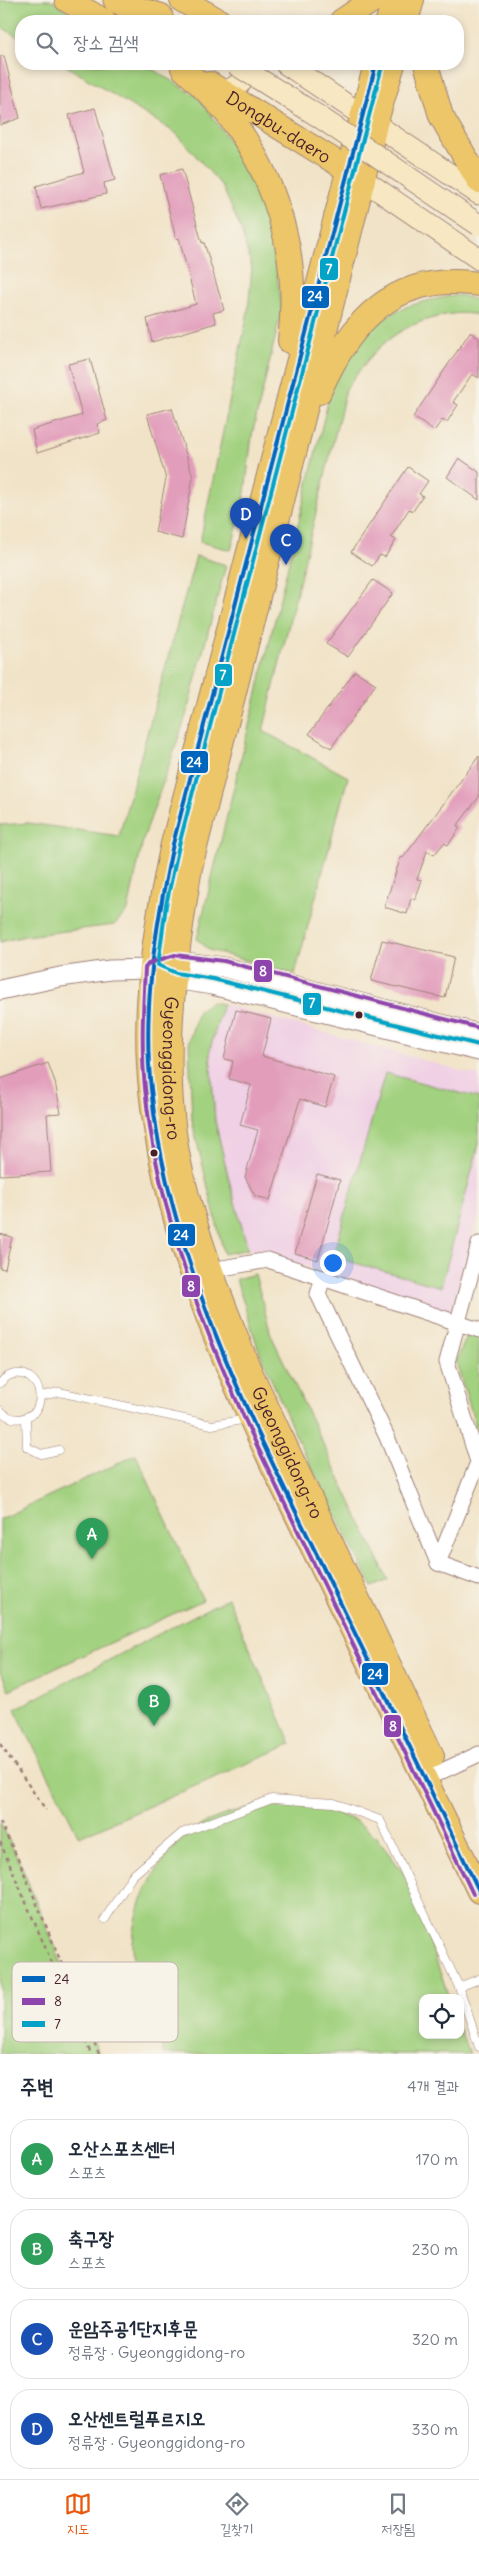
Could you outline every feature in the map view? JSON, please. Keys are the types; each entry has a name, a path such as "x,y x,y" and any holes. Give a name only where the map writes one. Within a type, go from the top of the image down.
{"highway":[{"path":"116,0 131,8 157,13"}],"main road":[{"path":"67,0 93,15"},
{"path":"182,0 208,15"},
{"path":"351,15 373,0"},
{"path":"390,15 394,0"},
{"path":"408,15 412,0"},
{"path":"421,0 422,15"},
{"path":"184,70 220,106 259,164 281,215 290,255 294,281 294,312 261,507"},
{"name":"Dongbu-daero","path":"187,70 355,174 476,257"},
{"name":"Dongbu-daero","path":"244,70 479,225"},
{"path":"224,92 234,88 244,80 249,70"},
{"path":"295,70 479,194"},
{"name":"Gyeonggidong-ro","path":"259,1416 243,1355 192,1216 180,1170 173,1120 170,1067 175,970 190,867 295,446 368,119 375,70"},
{"name":"Gyeonggidong-ro","path":"368,119 390,70"},
{"path":"428,70 442,116 479,181"},
{"name":"Gyeonggidong-ro","path":"355,174 261,507 160,904 151,969 148,1032 151,1089 168,1188 207,1315 259,1416 433,1776 479,1891"},
{"path":"476,257 479,229"},
{"path":"295,446 329,370 365,316 385,300 423,284 461,281 479,284"},
{"name":"Gyeonggidong-ro","path":"433,1776 479,1855"}],"street":[{"path":"0,990 17,985 102,971 223,967 479,1034"},
{"path":"175,970 212,984 479,1051"},
{"path":"438,1563 478,1465 447,1362 456,1322 479,1244"},
{"path":"211,1270 268,1260 479,1330"},
{"path":"322,1278 318,1294 387,1437 438,1563 479,1578"},
{"path":"433,1776 479,1754"}],"lane":[{"path":"0,1383 10,1375 24,1375 36,1383 40,1396 36,1411 26,1418 15,1419 7,1417 0,1410"},
{"path":"40,1396 58,1392 212,1425 259,1416"},
{"path":"26,1418 27,1447 41,1454 59,1450"},
{"path":"105,1919 132,1876 182,1833 272,1799 334,1803 380,1820 460,1987 479,2048"},
{"path":"460,1987 479,1979"}],"path":[{"path":"0,1744 46,1810"},
{"path":"0,1822 20,1863 60,1962"},
{"path":"0,1842 52,1962"},
{"path":"86,2042 91,2054"},
{"path":"93,2042 98,2054"}],"shaded area":[{"path":"223,1004 479,1076 479,1214 452,1309 447,1311 248,1249 215,1121 210,1049"}],"green space":[{"path":"0,0 51,0 73,15 15,15 15,35 0,26"},
{"path":"73,70 154,70 198,97 236,150 264,203 273,244 282,309 252,435 244,500 231,550 200,542 248,312 252,268 241,229 222,186 176,133"},
{"path":"460,295 479,301 479,315 461,313 446,315 404,329 373,354 346,389 263,731 348,777 295,974 209,950 197,939 332,385 357,345 382,320 414,304"},
{"path":"196,556 226,565 185,719 143,840 128,910 114,925 25,936 0,942 0,825 28,823 119,836"},
{"path":"211,1002 223,1004 210,1049 215,1121 248,1249 224,1254 192,1121 189,1041 198,1011"},
{"path":"385,1073 479,1098 479,1144 441,1287 333,1257"},
{"path":"255,1274 271,1335 388,1580 372,1587 294,1432 258,1348 236,1279"},
{"path":"479,1333 479,1436 456,1362 467,1336"},
{"path":"136,1455 203,1600 9,1690 0,1670 0,1519"},
{"path":"228,1598 291,1744 79,1837 15,1709"},
{"path":"259,1804 299,1804 336,1813 356,1821 375,1836 407,1877 448,1994 419,1994 419,2039 464,2039 469,2054 164,2054 160,2042 178,2042 178,1962 134,1962 133,1943 136,1923 149,1883 160,1865 188,1834 211,1820"},
{"path":"0,1822 20,1863 61,1962 12,1962 12,2042 94,2042 99,2054 0,2054"}],"building":[{"path":"0,56 4,56 20,118 0,125"},
{"path":"95,108 115,180 104,183 106,194 41,209 36,186 84,172 69,115"},
{"path":"182,169 202,243 204,242 224,310 213,313 216,323 152,342 147,319 196,304 179,238 176,239 160,175"},
{"path":"470,332 479,338 479,378 472,374 453,402 458,405 447,422 442,420 434,431 413,417"},
{"path":"90,359 107,420 97,424 100,433 37,453 32,430 82,415 68,364"},
{"path":"172,408 193,477 182,539 155,532 166,479 147,414"},
{"path":"459,458 479,472 479,500 447,477"},
{"path":"408,467 428,481 419,494 423,496 413,511 409,509 391,537 396,540 385,557 380,555 372,566 351,552"},
{"path":"373,580 393,593 348,657 326,644"},
{"path":"355,671 376,684 331,748 309,734"},
{"path":"479,756 479,797 457,826 460,828 448,845 444,843 434,855 427,851 417,879 422,880 415,900 411,898 407,914 384,907 401,857 403,858"},
{"path":"382,940 454,957 445,998 371,981"},
{"path":"236,1010 271,1019 262,1056 334,1077 325,1107 300,1099 270,1200 255,1196 245,1177 258,1130 240,1125 251,1085 229,1079 233,1061 224,1059"},
{"path":"48,1063 55,1082 61,1113 47,1114 51,1172 0,1175 0,1079"},
{"path":"317,1174 340,1180 318,1260 295,1253"},
{"path":"0,1234 12,1237 5,1269 0,1268"}],"transit line":[{"name":"24","path":"374,70 173,844 161,904 152,966 148,1027 149,1058 151,1089 160,1151 174,1212 214,1330 264,1445 479,1891"},
{"name":"7","path":"381,70 179,845 166,905 158,965 176,973 213,979 479,1045"},
{"name":"8","path":"473,1894 261,1454 209,1336 187,1275 168,1214 154,1152 145,1088 143,1043 145,968 149,963 175,955 224,961 479,1028"}],"place":[{"name":"오산센트럴푸르지오","path":"246,539"},
{"name":"운암주공1단지후문","path":"286,565"},
{"name":"오산스포츠센터","path":"92,1559"},
{"name":"축구장","path":"154,1726"}]}
